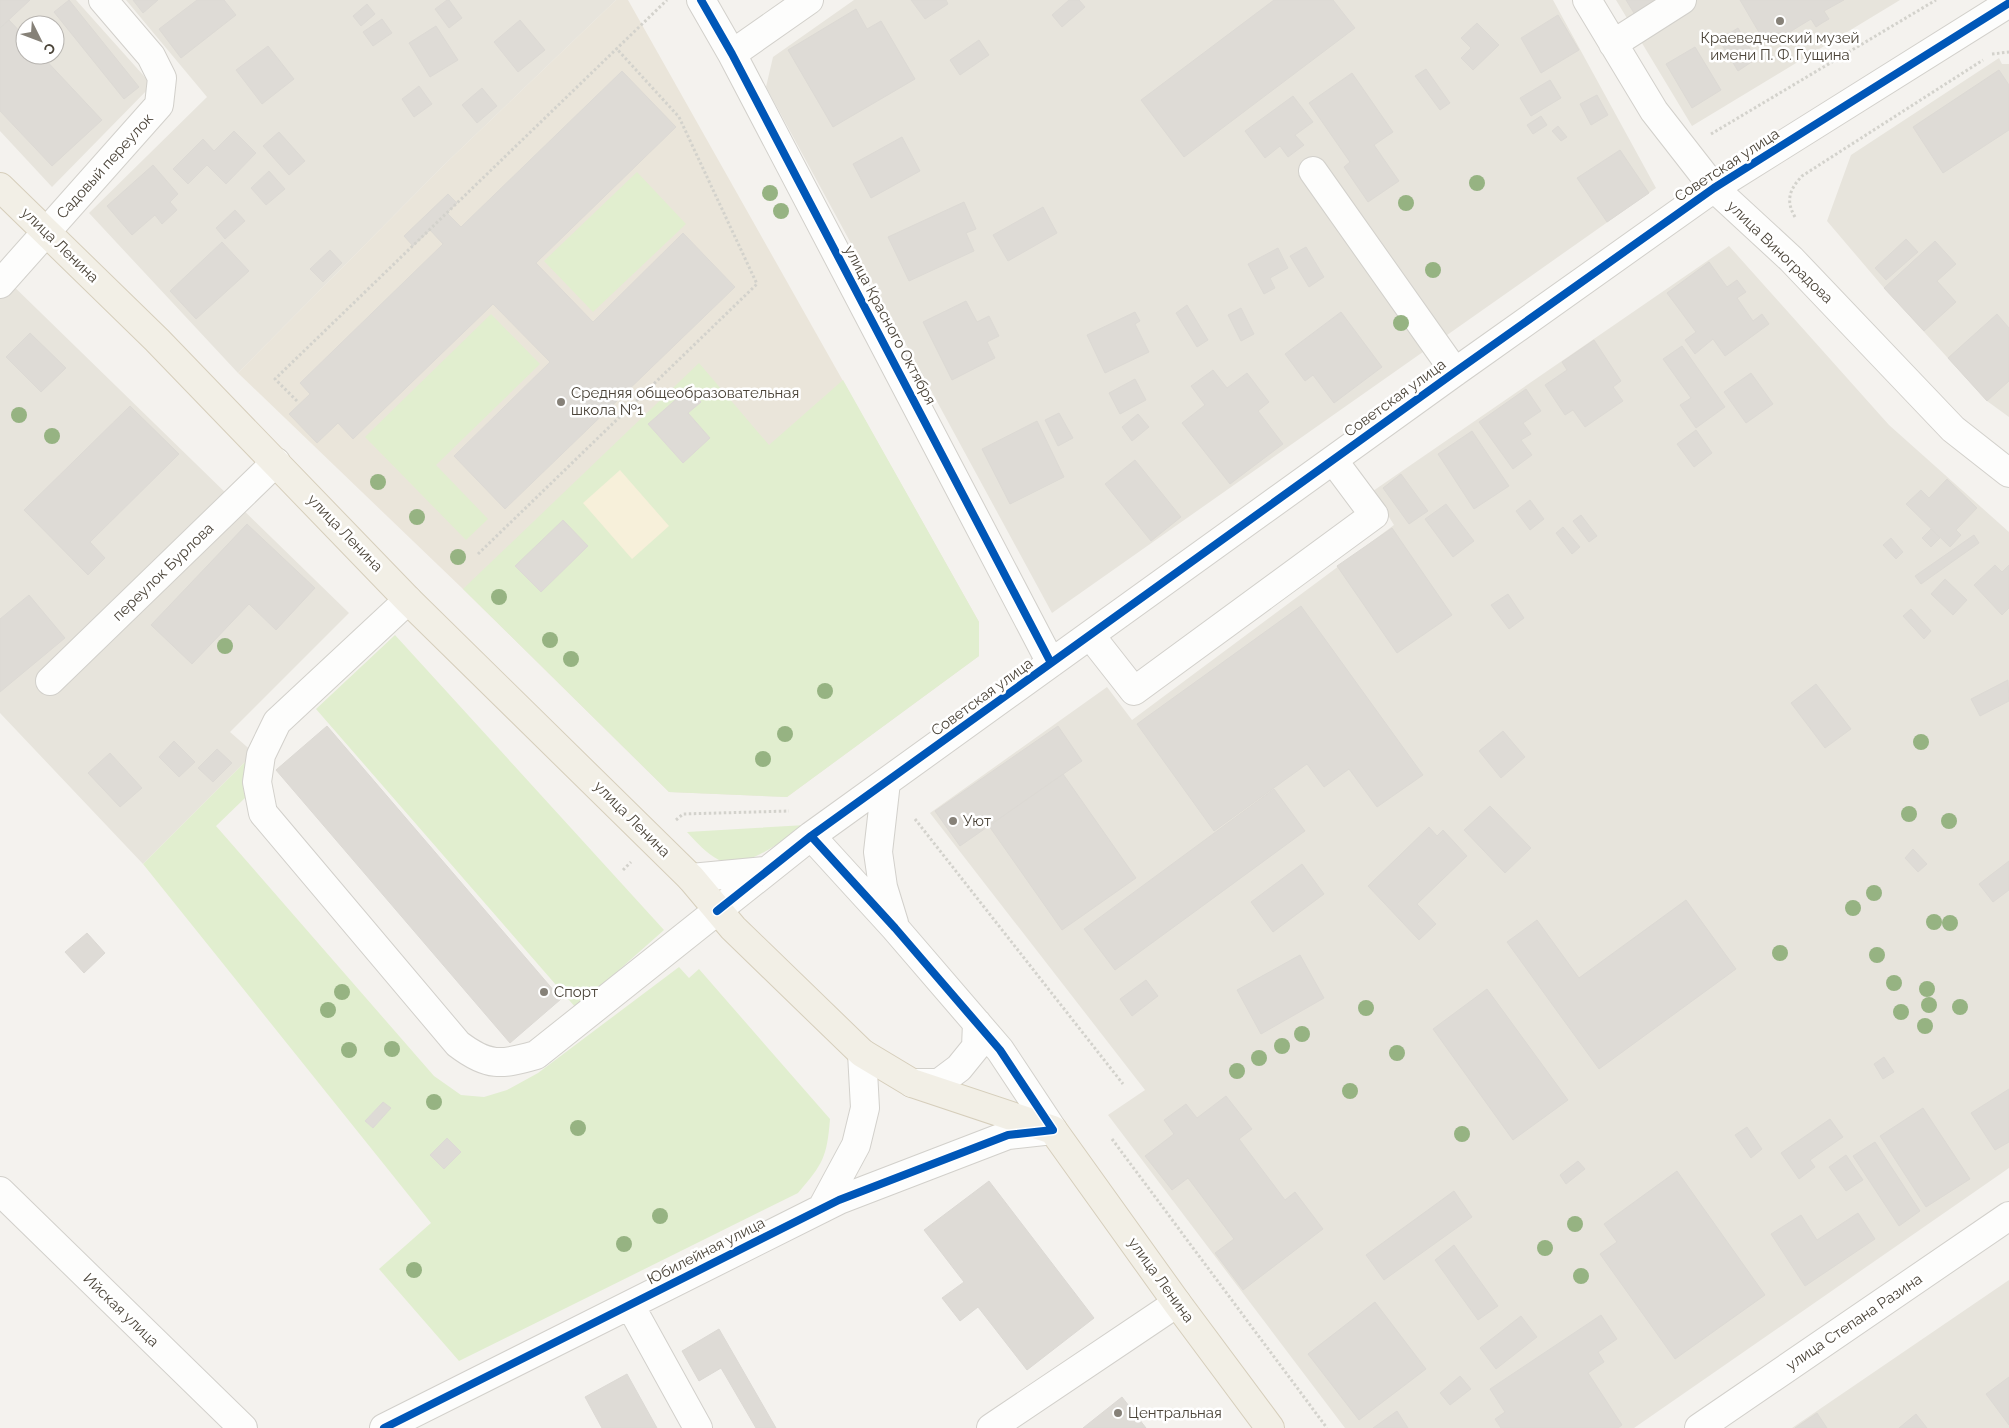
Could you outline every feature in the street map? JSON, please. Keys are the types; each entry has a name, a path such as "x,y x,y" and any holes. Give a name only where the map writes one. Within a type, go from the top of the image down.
{"main road":[{"name":"улица Ленина","path":"0,187 47,231 276,462 408,600 654,840 691,878 733,928 862,1053 912,1083 1053,1130 1177,1303 1270,1428"}],"street":[{"name":"Садовый переулок","path":"0,284 159,105 162,78 151,56 103,0"},
{"name":"улица Красного Октября","path":"702,0 1052,663"},
{"path":"732,54 809,0"},
{"name":"улица Виноградова","path":"1587,0 1654,111 1714,188 1791,259 1953,429 2009,473"},
{"path":"1613,44 1682,0"},
{"name":"Советская улица","path":"408,600 277,722 261,755 257,782 262,813 458,1044 473,1056 487,1062 509,1063 536,1055 811,836 1332,460 1714,188 2009,3"},
{"path":"1313,171 1455,372"},
{"path":"1090,635 1134,691 1374,515 1332,460"},
{"name":"переулок Бурлова","path":"50,681 276,462"},
{"path":"886,782 878,852 883,887 895,928"},
{"path":"811,836 895,928 1005,1057 1053,1130"},
{"path":"691,878 766,871"},
{"path":"912,1083 939,1083 959,1068 976,1046 977,1024"},
{"path":"822,1208 856,1145 865,1108 862,1053"},
{"name":"Юбилейная улица","path":"384,1428 839,1200 1008,1136 1053,1130"},
{"name":"Ийская улица","path":"0,1191 243,1428"},
{"name":"улица Степана Разина","path":"1698,1428 2009,1216"},
{"path":"991,1428 1177,1303"},
{"path":"630,1305 698,1428"}],"path":[{"path":"297,401 275,379 667,0"},
{"path":"1684,150 1936,0"},
{"path":"478,554 757,284 679,117 616,48"},
{"path":"1802,176 1994,53 2009,52"},
{"path":"886,782 1123,1084"},
{"path":"654,840 683,814 792,811"},
{"path":"1112,1139 1327,1428"}],"shaded area":[{"path":"0,0 76,0 152,85 52,187 0,131"},
{"path":"126,0 616,0 444,165 238,373 89,213 207,97"},
{"name":"Средняя общеобразовательная школа №1","path":"616,0 628,0 979,622 979,656 787,797 669,792 463,589 238,373 444,165"},
{"path":"854,0 1553,0 1656,188 1052,613 766,87 773,57"},
{"path":"1616,0 1900,0 1692,126"},
{"path":"1999,58 2002,64 2009,64 2009,417 1987,401 1884,288 1827,221 1851,155"},
{"path":"1729,246 1889,425 2009,532 2009,1168 1634,1428 1345,1428 1108,1115 1145,1090 930,813 1107,687 1132,720 1394,525 1373,491"},
{"path":"0,273 349,613 230,732 254,753 143,864 0,713"},
{"path":"2009,1280 2009,1428 1792,1428"}],"green space":[{"path":"637,172 686,224 593,312 544,261"},
{"path":"491,314 540,364 436,465 488,519 466,540 365,437"},
{"path":"699,363 769,445 843,380 979,622 979,656 787,797 669,792 463,589","holes":["689,388 701,402 688,413 710,438 683,463 648,424","563,520 588,546 541,592 516,566"]},
{"path":"395,635 664,930 576,1008 316,709"},
{"path":"254,753 245,798 216,826 434,1076 461,1095 484,1097 507,1090 538,1073 679,967 689,978 699,969 830,1119 827,1143 822,1159 813,1175 798,1193 459,1361 379,1269 431,1223 143,864","holes":["383,1102 390,1108 373,1128 365,1121","447,1138 461,1152 444,1169 430,1155"]},
{"path":"806,825 752,858 729,862 719,860 710,854 687,832"}],"sand":[{"path":"620,470 669,526 632,559 583,503"}],"building":[{"path":"0,0 30,0 0,28"},
{"path":"69,0 139,87 124,99 65,26 65,15 56,15 54,12"},
{"path":"133,0 158,0 143,13"},
{"path":"197,0 224,0 236,15 181,58 159,29"},
{"path":"449,0 462,18 449,28 435,9"},
{"path":"911,0 946,0 948,4 925,19"},
{"path":"1069,0 1079,0 1085,7 1062,27 1052,15"},
{"path":"1274,0 1333,0 1355,28 1184,157 1141,100"},
{"path":"1626,0 1695,0 1645,31"},
{"name":"Краеведческий музей имени П. Ф. Гущина","path":"1740,0 1844,0 1824,11 1829,19 1816,27 1811,19 1767,46"},
{"path":"367,4 375,14 361,26 353,16"},
{"path":"856,9 867,29 881,21 915,79 833,127 788,50"},
{"path":"1558,15 1579,50 1541,73 1521,38"},
{"path":"382,19 392,33 373,46 363,32"},
{"path":"9,20 15,26 15,65 50,65 102,120 52,166 0,111 0,28"},
{"path":"520,20 545,50 518,72 494,42"},
{"path":"1477,23 1499,45 1473,70 1461,58 1471,48 1461,38"},
{"path":"436,26 458,60 430,77 409,43"},
{"path":"1738,28 1756,59 1738,71 1719,40"},
{"path":"979,40 989,55 960,75 950,60"},
{"path":"268,46 294,79 262,104 236,70"},
{"path":"1695,47 1721,90 1692,108 1666,64"},
{"path":"1426,69 1450,103 1440,110 1415,76"},
{"path":"1999,70 2009,85 2009,130 1943,173 1913,127"},
{"path":"622,71 676,127 536,263 593,322 683,233 735,287 505,509 454,456 550,362 493,304 353,439 338,423 317,443 289,414 310,394 300,383 443,244 430,230 413,246 404,236 448,194 457,203 447,213 461,227"},
{"path":"1352,73 1393,132 1374,145 1399,181 1368,202 1344,167 1350,162 1309,103"},
{"path":"1550,80 1561,98 1531,116 1520,98"},
{"path":"419,86 432,104 414,117 402,99"},
{"path":"482,88 497,106 477,123 462,105"},
{"path":"1597,95 1608,115 1591,125 1580,104"},
{"path":"1293,96 1313,122 1295,135 1304,145 1288,157 1280,146 1265,158 1245,131"},
{"path":"1541,116 1547,125 1533,134 1527,125"},
{"path":"1558,126 1567,137 1561,141 1552,131"},
{"path":"234,131 256,153 226,184 207,165 188,184 173,169 203,139 214,151"},
{"path":"279,132 305,161 289,175 263,146"},
{"path":"902,137 920,171 871,198 853,164"},
{"path":"1620,150 1649,193 1607,222 1577,178"},
{"path":"153,165 178,194 170,202 177,210 162,224 155,215 132,235 107,206"},
{"path":"269,171 285,189 266,205 251,188"},
{"path":"964,202 976,229 966,233 974,251 909,281 888,237"},
{"path":"1043,207 1057,233 1008,261 993,235"},
{"path":"235,210 245,221 225,239 216,228"},
{"path":"1906,239 1918,252 1886,280 1875,268"},
{"path":"1935,241 1956,264 1937,281 1956,302 1924,331 1884,288"},
{"path":"222,242 249,271 196,319 170,291"},
{"path":"1306,247 1324,277 1309,287 1290,256"},
{"path":"1278,248 1288,268 1270,278 1275,288 1264,294 1248,264"},
{"path":"330,250 342,263 323,282 310,269"},
{"path":"1709,262 1727,287 1737,280 1746,292 1737,298 1753,321 1762,314 1769,324 1725,356 1713,339 1695,354 1685,340 1696,332 1667,293"},
{"path":"966,301 977,322 989,316 999,336 987,342 995,358 952,380 923,322"},
{"path":"1187,305 1208,340 1197,347 1176,313"},
{"path":"1241,308 1254,334 1241,341 1228,315"},
{"path":"1135,312 1140,321 1135,324 1149,352 1105,373 1087,335"},
{"path":"1341,312 1382,367 1334,403 1313,375 1305,381 1285,354"},
{"path":"1997,314 2009,328 2009,381 1987,401 1948,358"},
{"path":"30,333 66,368 41,392 6,357"},
{"path":"1594,340 1621,381 1613,387 1623,401 1585,427 1573,410 1565,415 1545,385 1567,370 1562,362"},
{"path":"1682,346 1725,407 1696,428 1680,405 1691,398 1663,359"},
{"path":"1213,370 1227,388 1247,373 1269,402 1258,411 1283,444 1230,484 1182,423 1205,405 1191,386"},
{"path":"1751,373 1773,404 1746,423 1724,392"},
{"path":"1135,379 1146,400 1120,414 1109,393"},
{"path":"689,388 701,402 688,413 710,438 683,463 648,424"},
{"path":"1526,389 1541,411 1523,423 1531,434 1521,440 1532,455 1513,469 1479,422"},
{"path":"130,406 179,454 90,542 105,558 88,575 24,510"},
{"path":"1059,413 1073,438 1058,446 1045,420"},
{"path":"1138,414 1149,427 1132,441 1122,427"},
{"path":"1037,421 1064,477 1010,504 982,449"},
{"path":"1696,430 1712,453 1694,467 1677,444"},
{"path":"1472,431 1509,486 1474,509 1438,454"},
{"path":"1135,460 1181,517 1151,541 1105,484"},
{"path":"1401,474 1428,511 1409,524 1383,488"},
{"path":"1947,479 1977,508 1956,530 1961,535 1950,547 1906,504 1921,490 1929,498"},
{"path":"1530,500 1544,519 1530,530 1516,511"},
{"path":"1446,504 1474,541 1453,557 1425,519"},
{"path":"1581,515 1597,536 1589,542 1573,521"},
{"path":"563,520 588,546 541,592 515,566"},
{"path":"247,524 315,588 276,630 249,604 192,664 151,625"},
{"path":"1563,527 1580,547 1572,554 1556,533"},
{"path":"1392,528 1452,615 1397,653 1337,566"},
{"path":"1931,529 1940,538 1931,547 1922,538"},
{"path":"1974,535 1979,543 1921,584 1915,576"},
{"path":"1891,538 1903,552 1896,559 1883,545"},
{"path":"1995,565 2002,572 2009,565 2009,608 2002,615 1974,585"},
{"path":"1945,579 1967,600 1953,615 1931,594"},
{"path":"1508,594 1524,618 1509,629 1491,605"},
{"path":"29,595 65,638 0,692 0,619"},
{"path":"1301,606 1423,775 1377,807 1349,769 1324,787 1307,764 1214,831 1137,724"},
{"path":"1911,609 1931,631 1924,639 1903,616"},
{"path":"2008,680 2009,701 1980,716 1971,699"},
{"path":"1816,684 1851,729 1825,748 1791,703"},
{"path":"327,726 561,999 510,1043 276,770"},
{"path":"1058,726 1082,761 960,846 935,811"},
{"path":"1503,731 1525,757 1501,778 1479,751"},
{"path":"174,741 195,762 179,777 159,757"},
{"path":"217,749 232,763 213,782 198,768"},
{"path":"110,753 142,788 120,807 88,773"},
{"path":"1063,774 1136,878 1062,930 989,826"},
{"path":"1274,789 1305,831 1115,970 1084,929"},
{"path":"1490,806 1531,848 1505,873 1464,830"},
{"path":"1429,827 1437,836 1443,830 1467,856 1417,904 1436,924 1419,940 1368,886"},
{"path":"1913,849 1927,864 1918,872 1905,858"},
{"path":"2009,861 2009,890 1993,902 1979,884"},
{"path":"1302,864 1324,894 1273,932 1251,902"},
{"path":"1686,900 1736,969 1599,1069 1507,942 1537,920 1579,978"},
{"path":"87,933 105,953 84,973 65,952"},
{"path":"1300,955 1324,998 1261,1034 1237,990"},
{"path":"1146,980 1158,996 1132,1016 1120,999"},
{"path":"1487,989 1568,1100 1513,1140 1433,1029"},
{"path":"1884,1057 1894,1072 1883,1079 1874,1064"},
{"path":"2009,1089 2009,1142 1995,1150 1971,1113"},
{"path":"1226,1096 1252,1129 1239,1139 1285,1200 1295,1192 1323,1229 1243,1290 1215,1253 1234,1239 1188,1178 1172,1190 1145,1156 1174,1134 1164,1120 1186,1104 1197,1118"},
{"path":"383,1102 391,1108 373,1128 365,1121"},
{"path":"1923,1108 1970,1179 1926,1207 1880,1136"},
{"path":"1830,1119 1843,1137 1810,1160 1815,1167 1799,1179 1781,1153"},
{"path":"1747,1127 1762,1149 1751,1158 1735,1135"},
{"path":"447,1138 461,1152 444,1169 430,1155"},
{"path":"1875,1142 1920,1211 1899,1226 1853,1156"},
{"path":"1846,1155 1863,1180 1846,1191 1829,1167"},
{"path":"1578,1161 1585,1169 1566,1184 1560,1175"},
{"path":"1677,1171 1765,1295 1675,1359 1600,1254 1617,1242 1604,1224"},
{"path":"989,1181 1094,1318 1027,1370 978,1307 960,1321 942,1298 964,1282 924,1230"},
{"path":"1454,1191 1472,1217 1384,1280 1366,1255"},
{"path":"1858,1213 1875,1239 1805,1286 1771,1234 1801,1215 1817,1240"},
{"path":"1454,1245 1498,1306 1478,1320 1435,1260"},
{"path":"1375,1302 1426,1369 1359,1420 1308,1354"},
{"path":"1601,1315 1617,1339 1598,1352 1604,1362 1588,1373 1622,1425 1618,1428 1501,1428 1495,1419 1505,1412 1490,1389"},
{"path":"1521,1316 1537,1337 1496,1369 1480,1348"},
{"path":"719,1329 776,1428 756,1428 721,1368 699,1381 682,1351"},
{"path":"627,1374 657,1428 602,1428 585,1397"},
{"path":"1460,1376 1471,1389 1450,1405 1440,1393"},
{"path":"2009,1377 2009,1425 1986,1394"},
{"name":"Центральная","path":"1122,1397 1146,1428 1083,1428"},
{"path":"1397,1411 1408,1428 1373,1428"},
{"path":"1817,1413 1827,1428 1795,1428"},
{"path":"1916,1414 1927,1428 1899,1428"}],"cycle path":[{"path":"701,0 732,54 1051,663"},
{"path":"717,911 811,836 1455,372 1714,188 2009,3"},
{"path":"384,1428 839,1200 1008,1135 1053,1130 1000,1050 895,928 811,836"}],"place":[{"name":"Краеведческий музей имени П. Ф. Гущина","path":"1780,21"},
{"name":"Средняя общеобразовательная школа №1","path":"561,402"},
{"name":"Уют","path":"953,821"},
{"name":"Спорт","path":"544,992"},
{"name":"Центральная","path":"1118,1413"}]}
